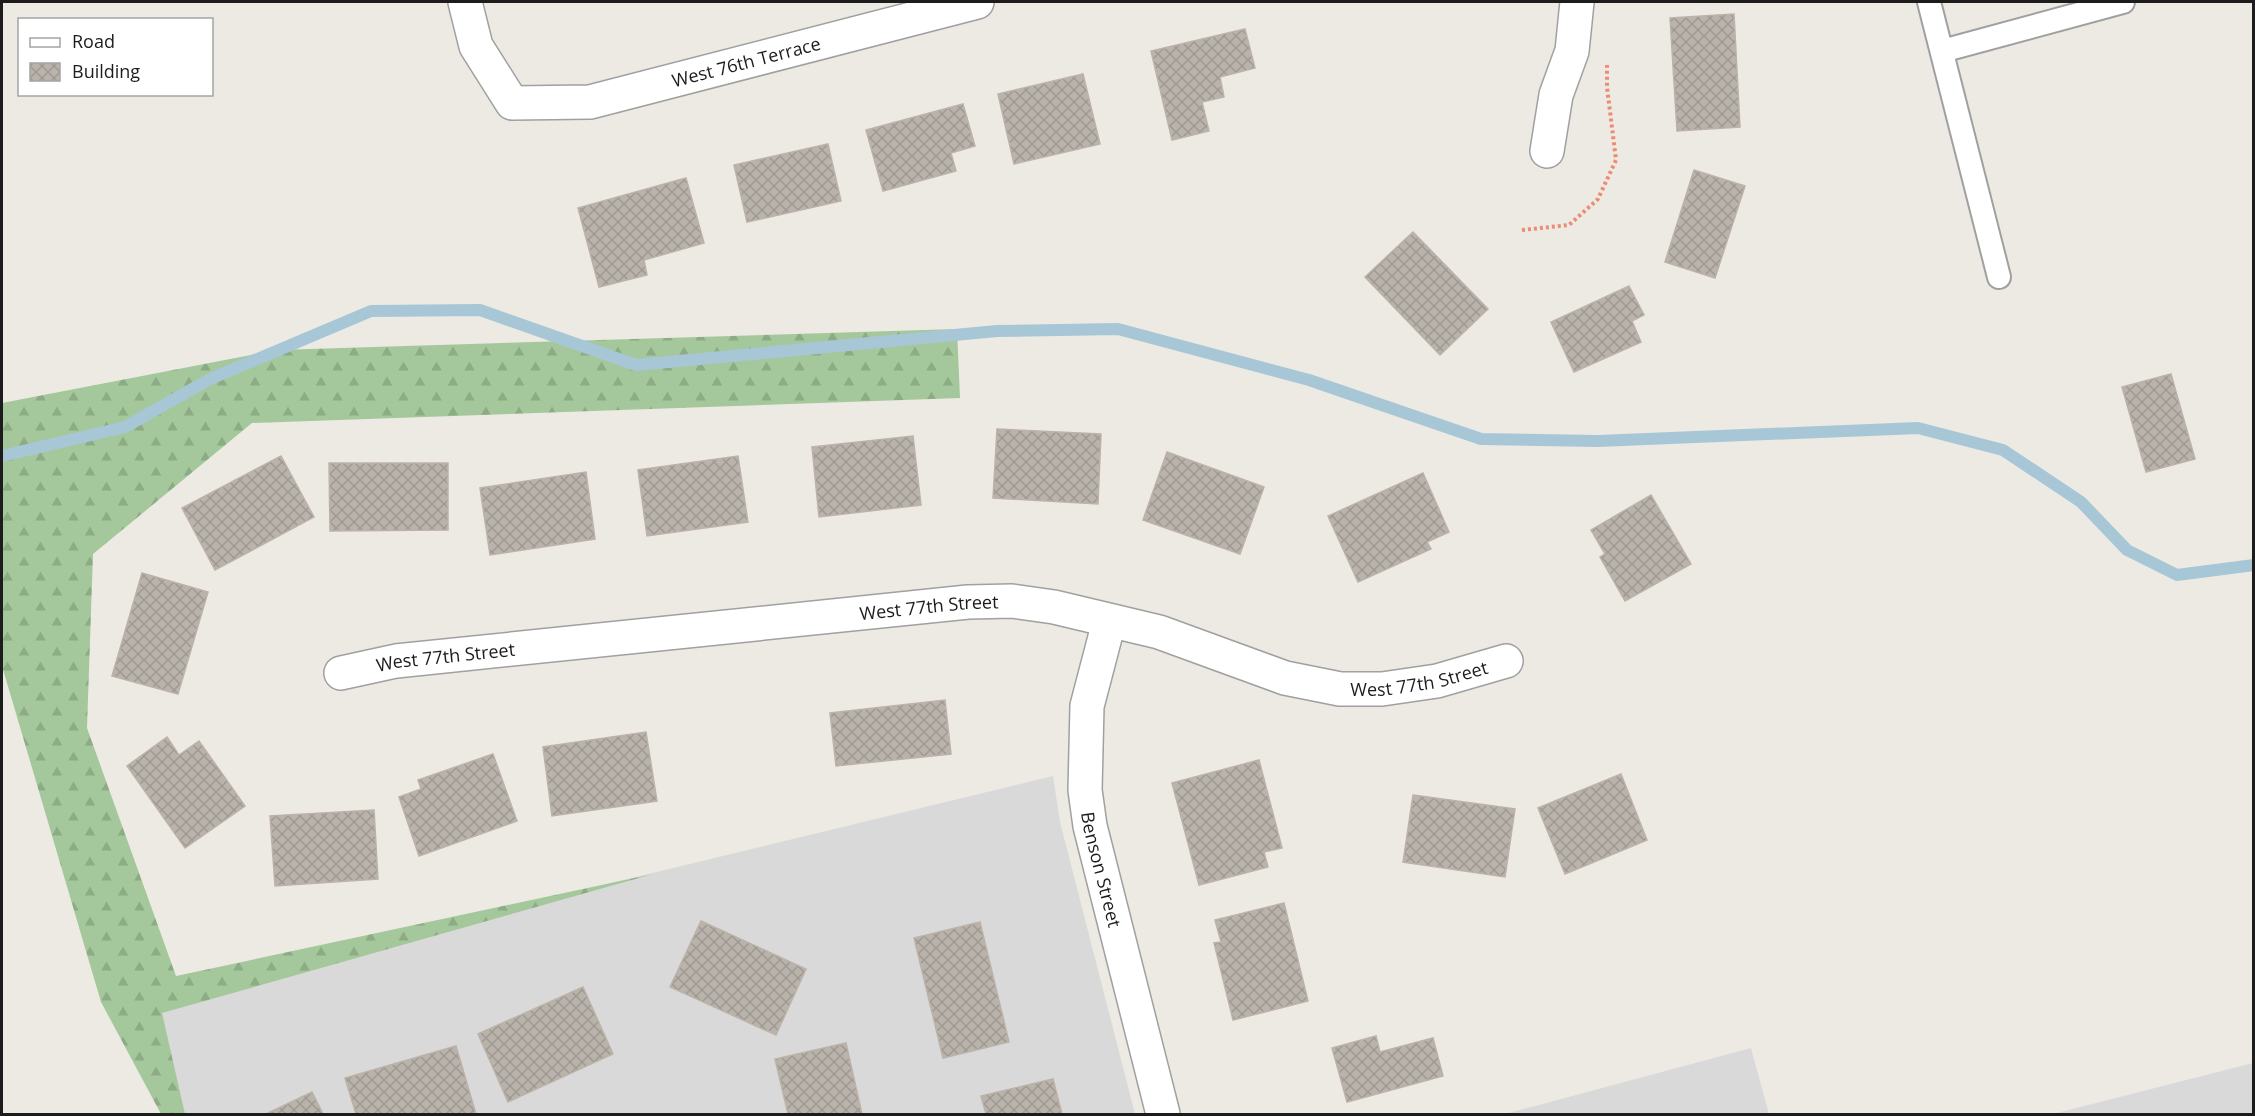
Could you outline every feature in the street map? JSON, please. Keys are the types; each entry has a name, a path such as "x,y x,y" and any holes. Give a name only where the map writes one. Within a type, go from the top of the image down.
{"street":[{"name":"West 76th Terrace","path":"465,2 476,46 512,103 590,102 977,2"},
{"path":"1547,151 1556,95 1572,51 1577,2"},
{"name":"West 77th Street","path":"341,673 396,661 968,602 1012,600 1054,607 1109,622 1159,632 1285,678 1340,689 1382,689 1437,681 1506,661"},
{"name":"Benson Street","path":"1109,622 1088,706 1085,790 1090,826 1163,1114"}],"lane":[{"path":"1929,2 1999,277"},
{"path":"1942,51 2068,9 2123,2"}],"path":[{"path":"1522,230 1569,225 1598,199 1616,160 1607,87 1607,55"}],"shaded area":[{"path":"1053,776 1060,822 1135,1114 163,1114 132,999"},
{"path":"1751,1048 1769,1114 1505,1114"},
{"path":"2253,1063 2253,1114 2053,1114"}],"green space":[{"path":"957,329 960,398 252,423 93,554 87,728 176,976 653,874 162,1013 185,1114 161,1114 101,1002 2,666 2,403 277,350"}],"building":[{"path":"1734,14 1740,127 1677,131 1670,18"},
{"path":"1245,29 1255,68 1220,77 1224,97 1202,102 1209,131 1172,140 1151,51"},
{"path":"1083,74 1100,144 1014,164 998,94"},
{"path":"963,104 975,146 951,153 956,171 883,191 866,130"},
{"path":"828,144 841,201 747,222 734,165"},
{"path":"1694,170 1745,186 1715,278 1665,262"},
{"path":"686,178 704,243 644,260 647,275 599,287 578,208"},
{"path":"1413,232 1488,309 1440,355 1365,277"},
{"path":"1629,286 1644,315 1632,321 1641,342 1574,372 1551,322"},
{"path":"2171,374 2195,459 2146,472 2122,387"},
{"path":"997,429 1101,434 1098,504 993,498"},
{"path":"913,436 921,505 819,517 812,447"},
{"path":"1167,452 1264,487 1240,554 1143,520"},
{"path":"281,456 314,517 215,570 182,508"},
{"path":"738,456 748,522 647,536 638,470"},
{"path":"329,463 448,463 448,530 330,531"},
{"path":"586,472 595,539 490,555 480,488"},
{"path":"1423,473 1449,532 1427,542 1431,549 1358,582 1328,516"},
{"path":"1651,495 1691,564 1625,601 1600,557 1605,554 1591,530"},
{"path":"142,573 208,592 178,694 112,676"},
{"path":"945,700 951,754 836,766 830,713"},
{"path":"646,732 657,801 552,816 543,747"},
{"path":"167,737 179,755 199,741 245,806 185,848 127,766"},
{"path":"493,754 517,821 419,856 399,797 421,789 418,780"},
{"path":"1259,760 1282,848 1264,852 1268,867 1199,885 1172,783"},
{"path":"1621,774 1647,840 1565,874 1538,808"},
{"path":"1413,795 1515,809 1505,877 1403,862"},
{"path":"374,810 378,879 275,886 270,816"},
{"path":"1284,903 1308,1001 1233,1020 1214,943 1221,942 1215,920"},
{"path":"701,921 806,969 776,1035 670,987"},
{"path":"980,922 1009,1042 943,1058 914,938"},
{"path":"583,987 613,1054 508,1102 478,1034"},
{"path":"1376,1036 1380,1052 1433,1038 1443,1076 1347,1102 1332,1048"},
{"path":"846,1043 862,1114 788,1114 775,1059"},
{"path":"456,1046 476,1114 356,1114 345,1078"},
{"path":"1053,1079 1062,1114 986,1114 981,1096"},
{"path":"312,1092 323,1114 266,1114"}],"waterway":[{"path":"2,456 125,427 210,379 371,311 480,310 636,365 997,331 1118,329 1309,380 1481,439 1598,441 1918,428 2003,450 2081,502 2127,550 2177,575 2254,565"}]}
